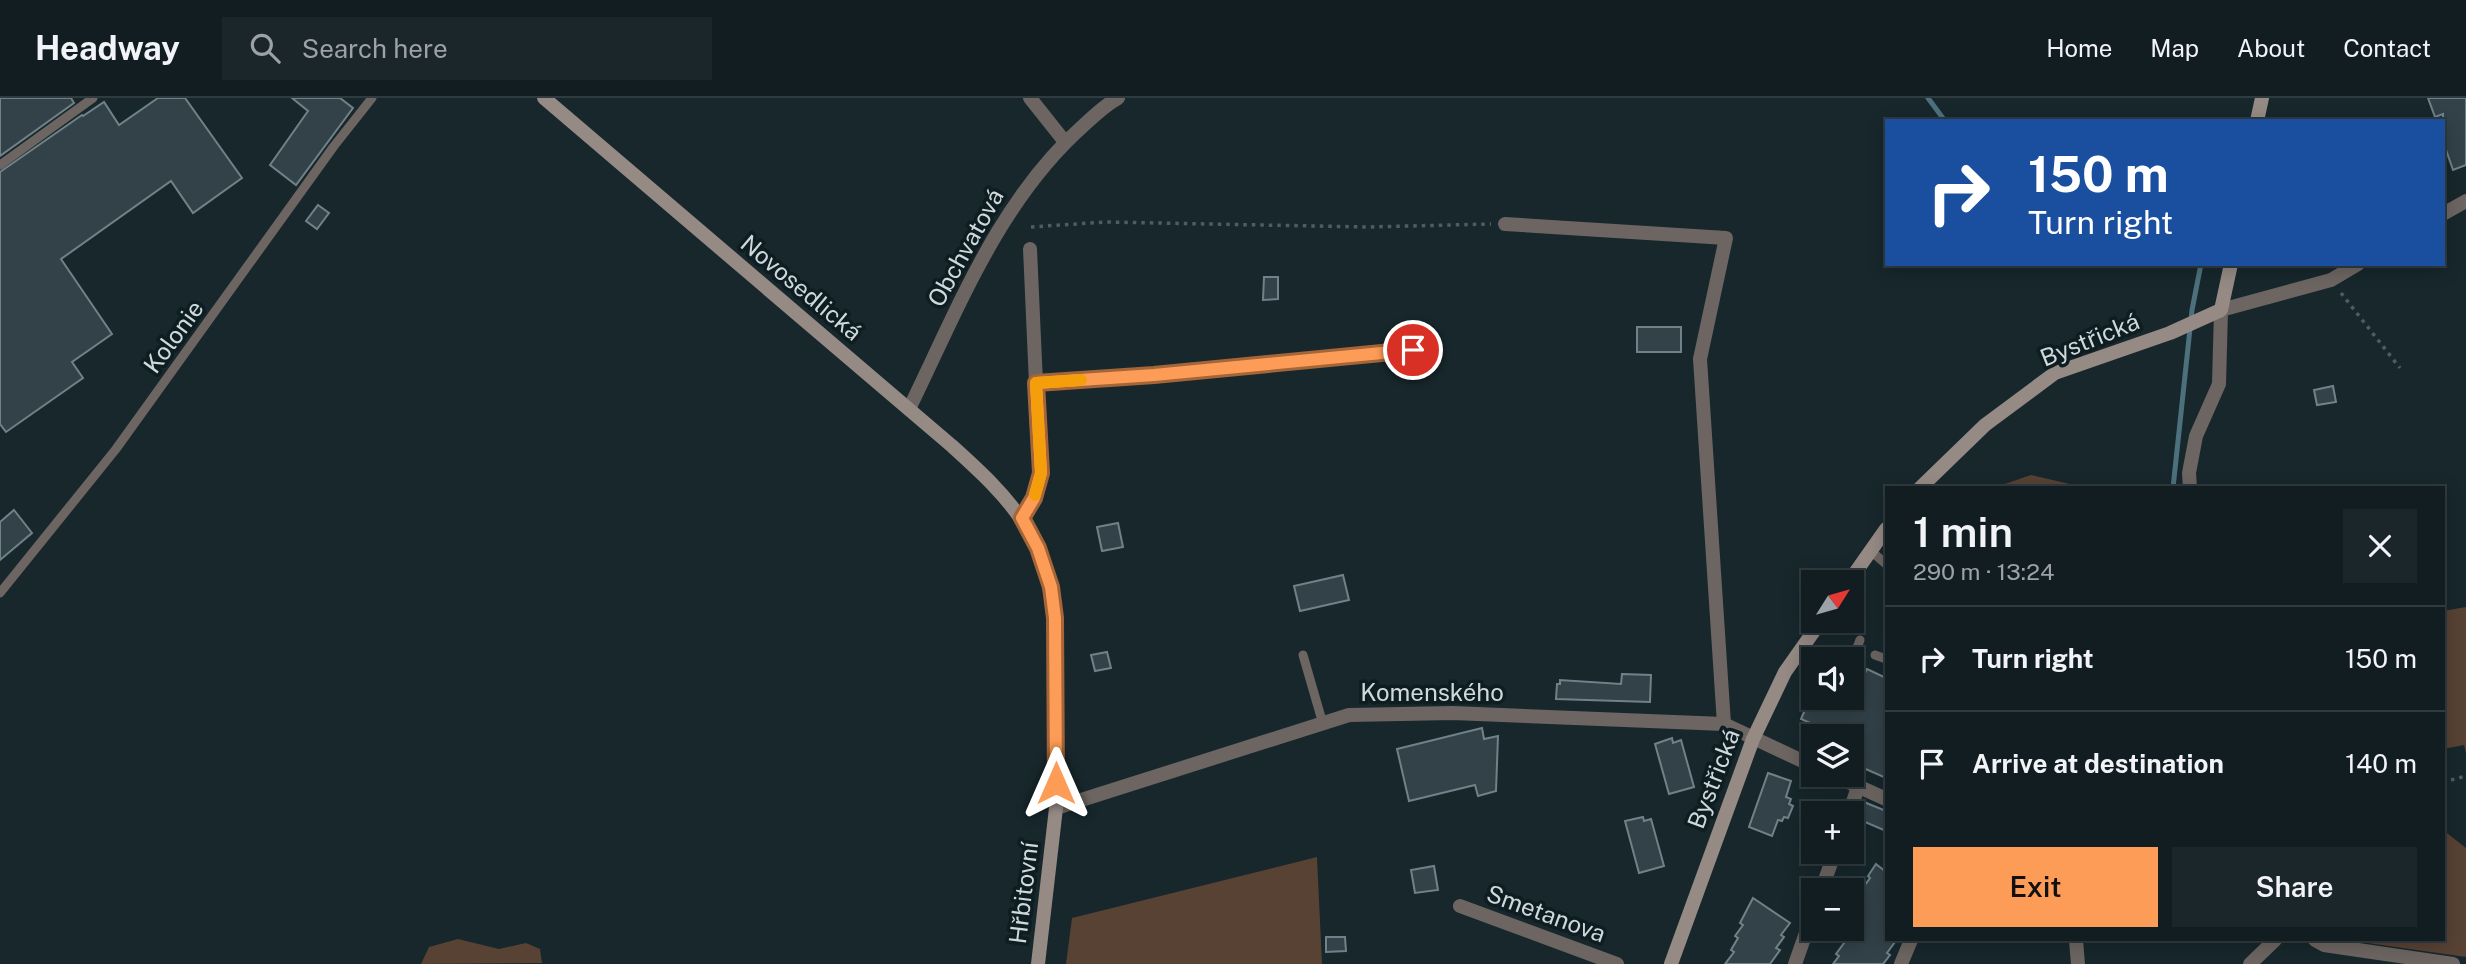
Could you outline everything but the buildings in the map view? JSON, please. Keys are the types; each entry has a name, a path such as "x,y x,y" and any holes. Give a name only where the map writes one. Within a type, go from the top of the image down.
{"street":[{"name":"Novosedlická","path":"544,98 909,410 993,484 1022,518"},
{"path":"1030,98 1065,142"},
{"name":"Obchvatová","path":"909,410 994,236 1020,194 1065,142 1118,98"},
{"path":"2258,119 2262,98"},
{"path":"2445,213 2466,201"},
{"path":"1506,224 1726,237 1700,359 1724,724"},
{"path":"1022,518 1034,498 1041,473 1030,249"},
{"path":"2190,486 2189,473 2196,436 2219,384 2221,310 2231,266"},
{"path":"2221,310 2331,281 2355,266"},
{"name":"Bystřická","path":"1922,486 1985,425 2055,373 2182,328 2221,310"},
{"path":"1036,383 1154,375 1413,350"},
{"name":"Hřbitovní","path":"1022,518 1038,548 1051,587 1055,618 1056,808 1038,964"},
{"path":"1857,570 1885,530"},
{"name":"Bystřická","path":"1671,964 1753,739 1785,672 1812,634"},
{"name":"Komenského","path":"1056,808 1349,715 1453,713 1724,724 1801,761"},
{"path":"1853,801 1858,787 1885,799"},
{"name":"Smetanova","path":"1460,906 1616,964"},
{"path":"1795,964 1803,941"},
{"path":"1901,964 1911,941"},
{"path":"2076,941 2078,964"},
{"path":"2250,964 2274,941"},
{"path":"2317,941 2324,945 2453,964"}],"lane":[{"path":"0,165 93,98"},
{"name":"Kolonie","path":"0,593 116,449 334,146 372,98"},
{"path":"1871,551 1885,563"},
{"path":"1857,647 1860,640"},
{"path":"1303,655 1323,724"},
{"path":"1875,655 1885,659"}],"path":[{"path":"1020,194 1031,227 1030,249"},
{"path":"1031,227 1105,222 1367,227 1506,224"},
{"path":"2331,281 2400,368"},
{"path":"2451,780 2466,776"}],"shaded area":[{"path":"2031,475 2075,486 1999,486"},
{"path":"2466,607 2466,753 2464,745 2445,749 2445,611"},
{"path":"2445,832 2466,848 2466,957 2354,941 2445,941"},
{"path":"1317,857 1322,964 1066,964 1072,918"},
{"path":"458,939 499,949 526,943 540,949 542,963 421,964 429,947"}],"waterway":[{"path":"1928,98 1944,119"},
{"path":"2173,486 2192,310 2201,266"}],"slow traffic":[{"path":"1035,495 1041,473 1036,383 1081,380"}],"route":[{"path":"1056,783 1055,618 1051,587 1038,548 1022,518 1034,498 1041,473 1036,383 1154,375 1413,350"}]}
